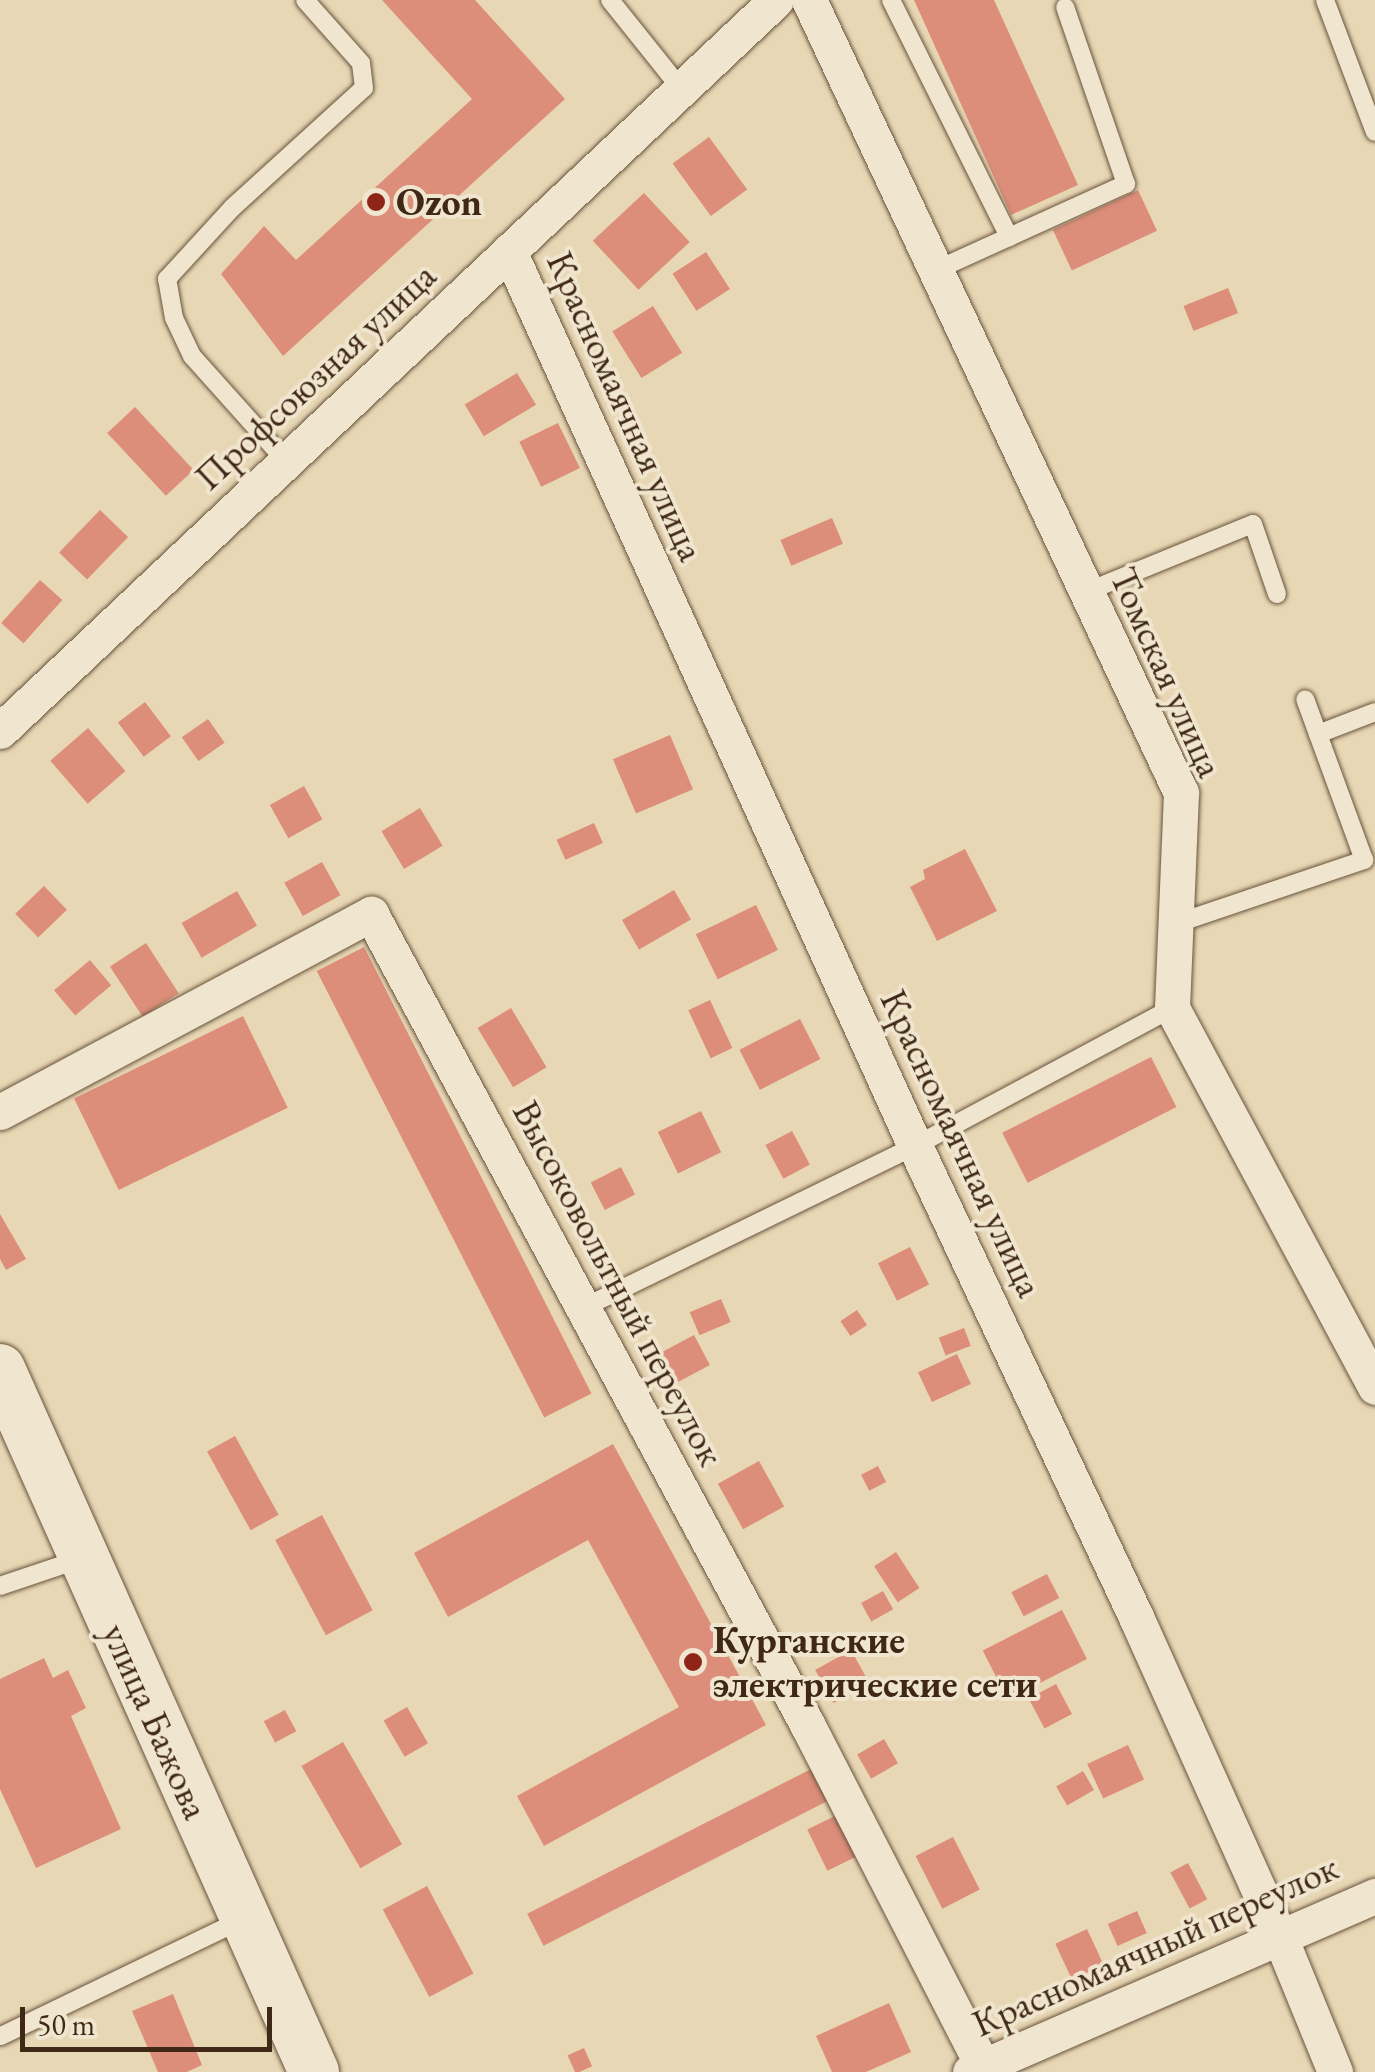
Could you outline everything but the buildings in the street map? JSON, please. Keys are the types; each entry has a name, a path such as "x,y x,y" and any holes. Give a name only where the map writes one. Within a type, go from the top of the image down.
{"main road":[{"name":"улица Бажова","path":"0,1369 314,2072"}],"street":[{"name":"Профсоюзная улица","path":"0,731 776,0"},
{"name":"Томская улица","path":"809,0 1181,794 1172,1008"},
{"name":"Красномаячная улица","path":"509,251 1280,1938 1335,2072"},
{"name":"Высоковольтный переулок","path":"0,1112 371,914 586,1308 976,2070"},
{"path":"1172,1008 1375,1387"},
{"name":"Красномаячный переулок","path":"976,2070 1375,1896"}],"lane":[{"path":"286,461 192,356 174,318 167,279 232,208 364,88 361,63 305,0"},
{"path":"610,0 682,90"},
{"path":"891,0 1009,237"},
{"path":"1325,0 1375,132"},
{"path":"934,270 1126,184 1068,2"},
{"path":"1086,592 1253,524 1277,594"},
{"path":"1175,924 1364,860 1305,699"},
{"path":"1318,734 1375,712"},
{"path":"586,1308 915,1146 1172,1008"},
{"path":"0,1586 83,1558"},
{"path":"2,2036 243,1919"}],"place":[{"name":"Ozon","path":"376,202"},
{"name":"Курганские электрические сети","path":"693,1662"}]}
